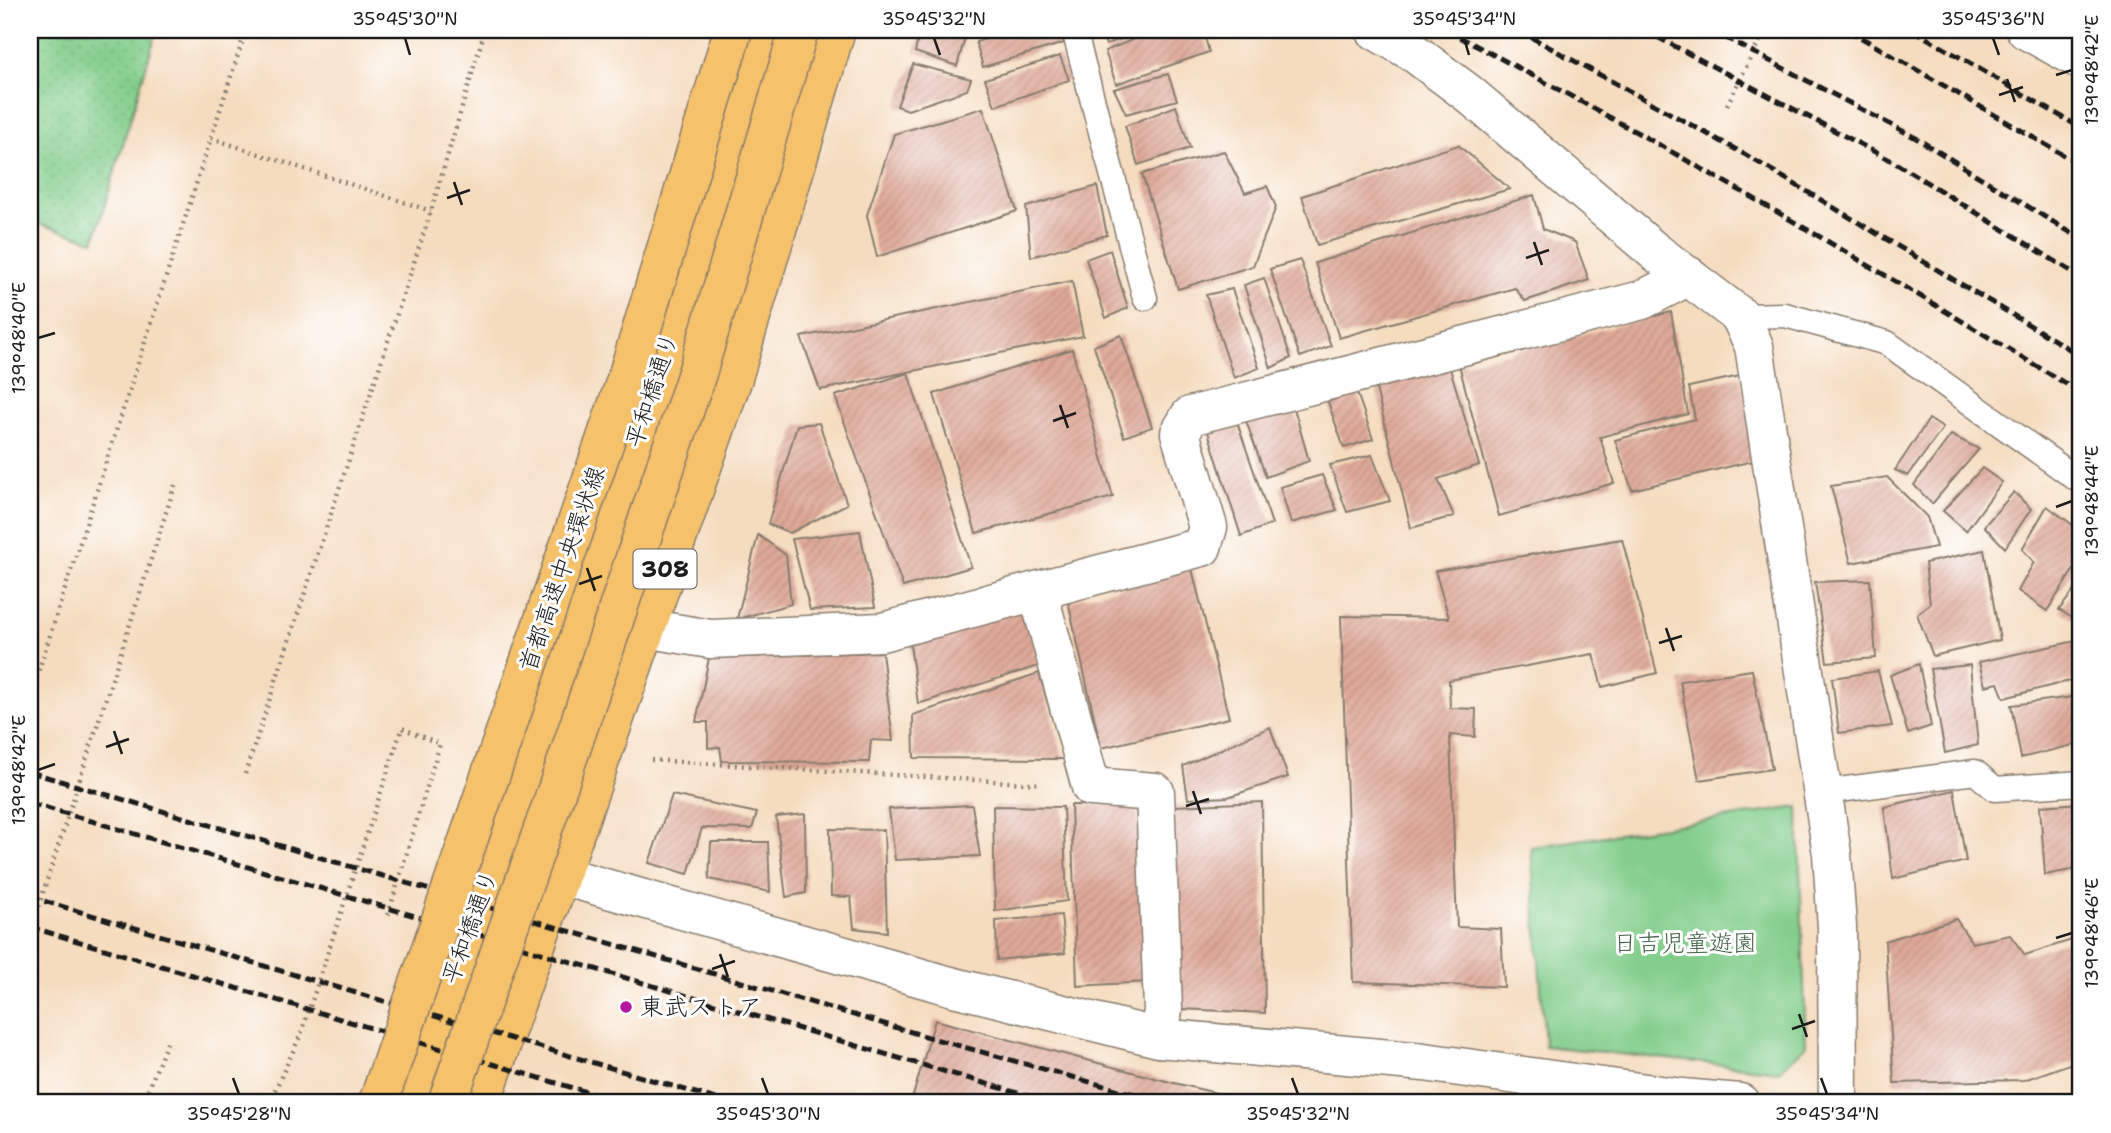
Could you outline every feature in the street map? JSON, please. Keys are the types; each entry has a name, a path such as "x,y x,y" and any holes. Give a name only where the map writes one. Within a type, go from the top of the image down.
{"main road":[{"name":"首都高速中央環状線","path":"378,1103 628,374 733,30"},
{"name":"平和橋通り","path":"407,1103 493,861 655,383 763,30"},
{"path":"479,1102 569,755 697,373 799,30"},
{"name":"308","path":"479,1102 733,378 836,30"}],"street":[{"path":"1375,30 1413,52 1469,94 1653,250 1740,316 1754,346 1824,792 1837,927 1838,1103"},
{"path":"2026,30 2081,60"},
{"path":"645,628 710,639 882,632 1202,547 1208,527 1180,433 1190,416 1642,300 1689,276"},
{"path":"1038,592 1091,787 1155,792 1163,1010 1159,1038"},
{"path":"559,874 950,986 1159,1038 1424,1062 1682,1098 1740,1103"}],"lane":[{"path":"1073,30 1145,298"},
{"path":"1740,316 1785,316 1887,343 2081,482"},
{"path":"1824,792 1975,772 1995,789 2081,783"}],"path":[{"path":"30,696 246,30"},
{"path":"245,774 431,211 485,30"},
{"path":"1727,105 1765,30"},
{"path":"211,138 431,211"},
{"path":"30,933 175,485"},
{"path":"269,1103 301,1034 402,728 440,744 384,928"},
{"path":"651,760 1091,787"},
{"path":"143,1103 168,1040"}],"green space":[{"path":"30,30 157,30 94,241 30,221"},
{"name":"日吉児童遊園","path":"1798,807 1806,1046 1779,1071 1545,1046 1531,847"}],"building":[{"path":"920,30 954,30 966,34 957,66 915,52"},
{"path":"1016,30 1059,30 1064,43 983,67 976,42"},
{"path":"1100,30 1143,30 1106,45"},
{"path":"1156,30 1203,30 1209,52 1116,84 1105,51"},
{"path":"1060,56 1069,80 995,106 985,79"},
{"path":"913,64 971,79 967,90 908,110 897,106"},
{"path":"1168,74 1177,100 1126,114 1114,89"},
{"path":"1176,106 1190,148 1138,165 1125,126"},
{"path":"983,108 1017,211 877,257 867,215 894,134"},
{"path":"1458,145 1510,189 1317,245 1302,196"},
{"path":"1224,151 1245,193 1267,186 1276,207 1253,266 1178,289 1142,174"},
{"path":"1097,186 1107,235 1031,257 1026,207"},
{"path":"1534,195 1543,229 1575,242 1589,280 1525,301 1515,288 1339,338 1315,263"},
{"path":"1110,250 1128,308 1106,318 1086,259"},
{"path":"1300,260 1331,346 1300,357 1270,269"},
{"path":"1264,278 1291,358 1271,368 1244,285"},
{"path":"1072,281 1083,336 820,390 801,337"},
{"path":"1232,289 1259,368 1234,378 1206,295"},
{"path":"1671,312 1688,414 1600,437 1614,483 1499,516 1459,365"},
{"path":"1121,335 1152,427 1124,437 1094,346"},
{"path":"1072,349 1113,497 976,533 934,394"},
{"path":"1449,365 1479,465 1438,479 1454,516 1411,528 1375,385"},
{"path":"908,373 971,567 903,587 835,396"},
{"path":"1740,376 1761,459 1632,490 1615,440 1695,419 1689,387"},
{"path":"1356,390 1373,439 1344,448 1328,402"},
{"path":"1292,401 1309,461 1266,477 1245,418"},
{"path":"1929,419 1943,428 1908,476 1895,470"},
{"path":"1237,422 1272,524 1241,536 1208,432"},
{"path":"819,423 847,504 790,533 768,524 797,425"},
{"path":"1951,435 1979,449 1932,504 1914,485"},
{"path":"1372,455 1390,501 1347,512 1330,465"},
{"path":"1982,468 2002,482 1966,531 1943,511"},
{"path":"1322,475 1337,510 1291,523 1280,487"},
{"path":"1887,477 1927,517 1936,547 1851,563 1831,486"},
{"path":"2014,492 2031,509 2005,548 1984,526"},
{"path":"2047,506 2081,531 2081,558 2047,611 2018,591 2034,562 2022,549"},
{"path":"860,531 875,607 810,610 792,539"},
{"path":"758,535 786,555 791,604 737,619"},
{"path":"1622,539 1657,673 1602,687 1593,654 1449,680 1450,708 1476,709 1475,737 1450,735 1457,927 1501,929 1504,987 1353,982 1341,616 1449,618 1435,571"},
{"path":"1984,550 2000,640 1933,656 1917,614 1930,604 1925,563"},
{"path":"1192,569 1229,718 1101,748 1068,601"},
{"path":"1870,580 1876,658 1827,662 1815,582"},
{"path":"2081,582 2081,623 2059,610"},
{"path":"1028,604 1038,666 918,704 909,637"},
{"path":"2080,640 2081,678 2004,698 1998,683 1985,686 1979,662"},
{"path":"882,652 893,741 871,740 869,762 722,761 720,747 708,748 708,722 696,722 709,658"},
{"path":"1919,664 1931,726 1908,734 1890,675"},
{"path":"1970,665 1978,745 1945,753 1930,669"},
{"path":"1752,670 1772,769 1699,780 1680,681"},
{"path":"1878,671 1892,726 1839,733 1832,678"},
{"path":"1039,673 1064,759 914,758 913,715"},
{"path":"2081,696 2081,743 2021,758 2011,705"},
{"path":"1270,727 1288,777 1228,797 1188,799 1183,766"},
{"path":"1954,790 1966,861 1893,879 1884,807"},
{"path":"672,795 757,813 752,829 702,828 688,874 649,863"},
{"path":"1262,802 1265,1013 1181,1009 1174,806"},
{"path":"2081,803 2081,868 2045,875 2040,806"},
{"path":"972,805 980,856 895,860 889,809"},
{"path":"1071,805 1137,806 1147,982 1077,986"},
{"path":"993,806 1063,807 1067,901 995,911"},
{"path":"805,814 806,893 786,897 776,817"},
{"path":"830,829 884,830 887,932 854,928 851,897 831,896"},
{"path":"711,842 768,842 770,892 709,879"},
{"path":"1061,915 1065,953 997,960 996,921"},
{"path":"1956,919 1972,943 2010,935 2025,955 2081,937 2081,1060 2024,1080 1894,1083 1885,941"},
{"path":"935,1020 1170,1082 1258,1103 911,1103"}],"railway":[{"path":"1446,30 1607,116 1766,206 2081,393"},
{"path":"1518,30 1746,155 2081,356"},
{"path":"1644,30 1892,161 2081,277"},
{"path":"1711,30 1916,138 2081,239"},
{"path":"1848,30 2081,165"},
{"path":"1913,30 2081,128"},
{"path":"30,772 935,1039 1166,1103"},
{"path":"30,803 1052,1103"},
{"path":"30,897 730,1103"},
{"path":"30,927 624,1103"}],"place":[{"name":"東武ストア","path":"626,1007"}]}
